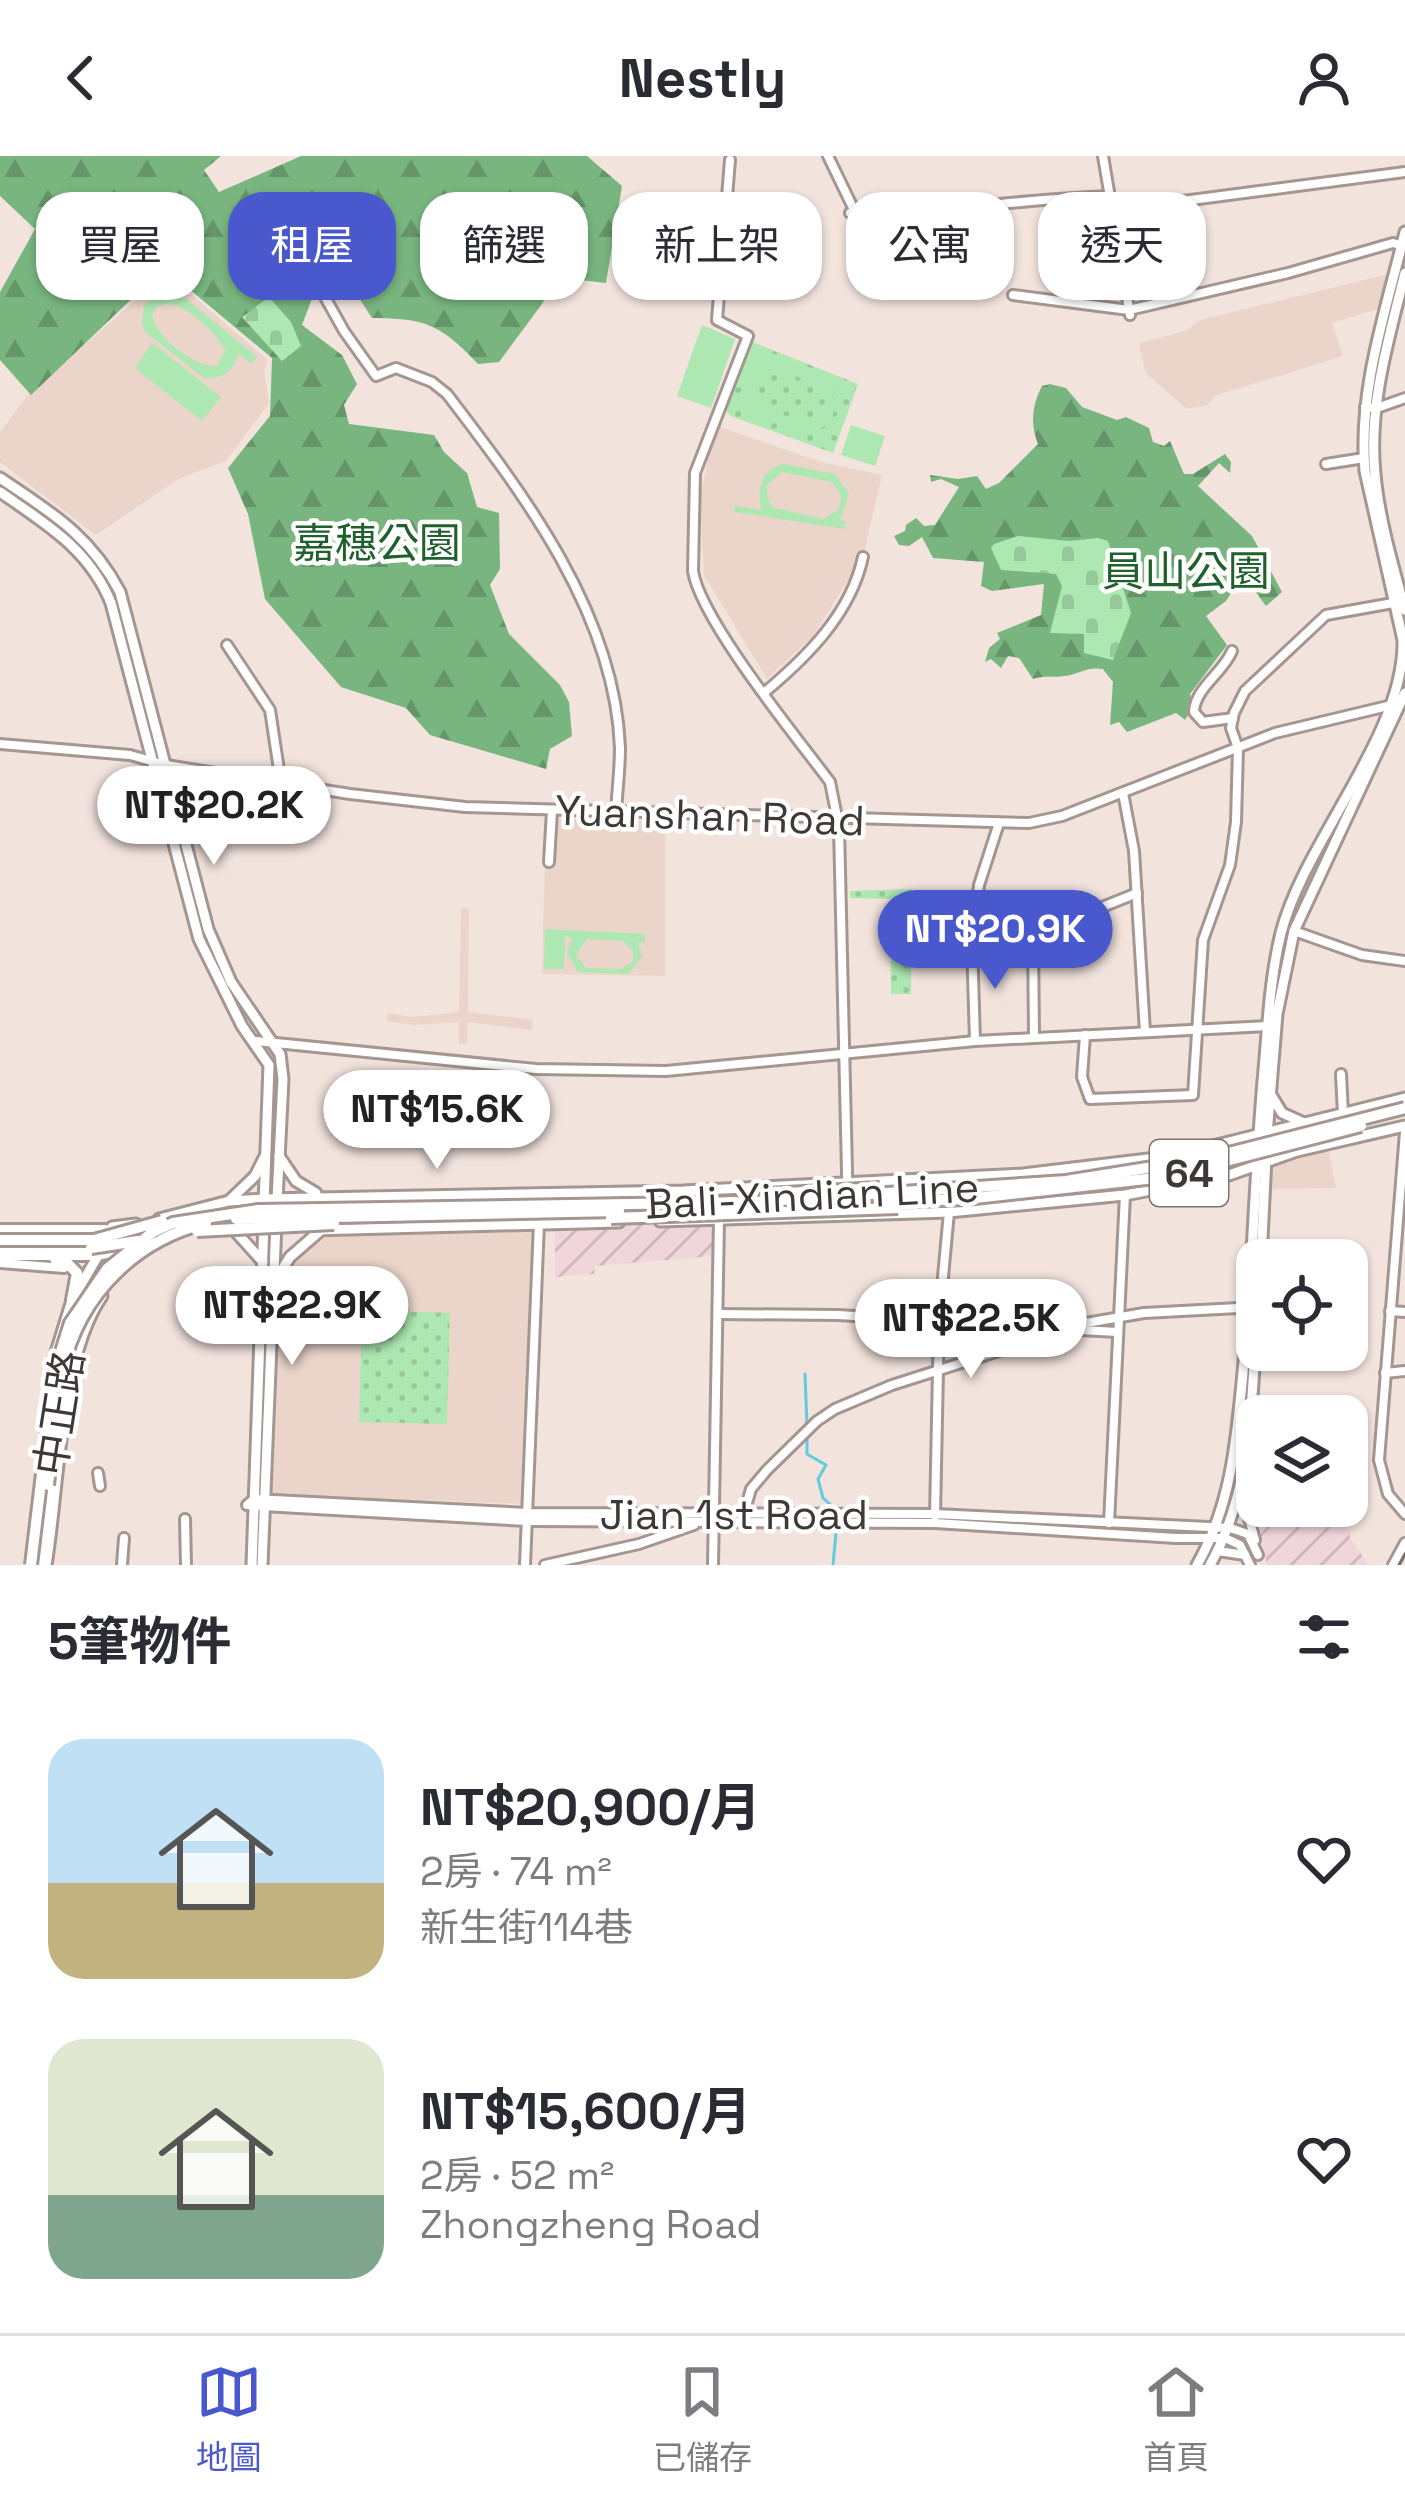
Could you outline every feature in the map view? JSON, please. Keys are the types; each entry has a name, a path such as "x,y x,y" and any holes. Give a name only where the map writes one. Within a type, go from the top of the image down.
{"highway":[{"name":"Bali-Xindian Line","path":"35,1565 61,1378 73,1337 103,1284 128,1260 167,1235 228,1220 684,1210 1164,1178 1405,1111"},
{"name":"Bali-Xindian Line","path":"35,1565 32,1548 54,1374 70,1323 107,1269 153,1232 173,1223 258,1210 752,1202 970,1193"},
{"path":"162,1233 350,1223 929,1207 970,1193"},
{"path":"162,1233 216,1210 404,1202 970,1193"},
{"path":"0,1251 132,1243 211,1219 250,1215 539,1216 719,1206"},
{"path":"0,1228 108,1231 113,1236"},
{"path":"0,1251 66,1262 76,1273 74,1297"},
{"path":"46,1257 98,1255"}],"main road":[{"path":"1263,1134 1272,1026 1294,931 1401,701 1403,640 1364,458 1405,232"},
{"path":"1405,273 1371,407 1375,475 1405,610"},
{"path":"0,478 80,533 106,565 124,604 212,942 231,982 280,1054 283,1079 274,1284 252,1565"},
{"path":"0,492 70,542 100,578 199,939 242,1026 269,1065 259,1504 262,1565"},
{"path":"1261,1239 1262,1148 1282,929 1401,701"},
{"path":"1270,1092 1282,1113 1307,1123"},
{"path":"32,1548 51,1370 74,1297 113,1236 136,1224 229,1201 719,1190 1038,1172 1173,1156 1405,1098"},
{"path":"719,1206 1083,1184 1174,1171 1262,1148 1293,1127"},
{"path":"113,1236 276,1226 321,1230 539,1216 719,1221 949,1212 1125,1195 1405,1129"},
{"path":"229,1201 256,1176 267,1147"},
{"path":"1262,1148 1297,1151"},
{"path":"279,1156 302,1186 333,1197"},
{"path":"1255,1239 1261,1163"},
{"path":"1229,1174 1240,1177 1255,1195"},
{"path":"206,1231 263,1227"},
{"path":"274,1284 290,1257 321,1230"},
{"path":"236,1232 263,1262"},
{"path":"98,1302 162,1233"},
{"path":"35,1565 76,1359 110,1273 122,1261 113,1236"},
{"name":"中正路","path":"35,1565 58,1385 76,1321 110,1273"},
{"path":"74,1297 76,1321"},
{"path":"1210,1565 1218,1551 1245,1371"},
{"path":"1197,1565 1236,1499"}],"street":[{"path":"828,156 846,198"},
{"path":"1103,156 1109,192"},
{"path":"730,160 717,320 748,336 694,473 693,571 719,627 830,782 839,819 848,1216"},
{"path":"1206,198 1405,172"},
{"path":"1014,295 1130,312 1393,243 1403,246"},
{"path":"327,300 376,376 396,368 432,382 447,394 517,485 547,533 608,673 620,747 616,814"},
{"path":"1128,300 1130,312"},
{"path":"1371,407 1405,398"},
{"path":"1326,464 1364,458"},
{"path":"765,692 829,629 856,582 863,557"},
{"path":"1085,1034 1082,1077 1090,1099 1193,1095 1203,940 1230,865 1236,822 1238,748 1231,728 1233,718 1245,691 1326,615 1393,603"},
{"path":"227,645 270,710 281,783"},
{"path":"1232,651 1227,664 1194,700 1194,712 1203,722 1233,718"},
{"name":"Yuanshan Road","path":"0,744 150,759 430,804 616,814 999,823 1046,821 1275,733 1401,701"},
{"path":"1124,793 1137,893 1144,1032"},
{"path":"549,862 552,811"},
{"path":"975,1041 972,944 979,885 999,823"},
{"path":"919,940 972,944 1033,935 1137,893"},
{"path":"1294,931 1362,955 1405,961"},
{"path":"1033,935 1034,1037"},
{"path":"256,1041 506,1067 597,1071 715,1068 1034,1037 1272,1026"},
{"path":"1341,1074 1343,1114"},
{"path":"1405,1129 1379,1460 1388,1494 1405,1514"},
{"path":"713,1565 719,1190"},
{"path":"1109,1528 1125,1195"},
{"path":"935,1519 939,1320 949,1212"},
{"path":"526,1565 539,1216"},
{"path":"0,1228 113,1236"},
{"path":"0,1251 66,1269 74,1297"},
{"path":"742,1519 752,1489 766,1469 835,1409 1057,1328 1173,1311 1236,1311"},
{"path":"1390,1311 1405,1312"},
{"path":"719,1314 939,1320 1118,1332"},
{"path":"1385,1373 1405,1371"},
{"path":"98,1473 100,1486"},
{"name":"Jian 1st Road","path":"259,1504 698,1524 715,1519"},
{"name":"Jian 1st Road","path":"527,1517 935,1519 1109,1528"},
{"path":"185,1519 186,1565"},
{"path":"545,1565 639,1544 698,1524"},
{"path":"1251,1527 1259,1560"},
{"path":"1109,1528 1248,1534 1259,1560"},
{"path":"1109,1528 1219,1533 1240,1545 1248,1560"},
{"path":"122,1565 124,1538"},
{"path":"1393,1565 1405,1543"},
{"path":"1218,1551 1248,1560"}],"shaded area":[{"path":"1389,274 1380,308 1332,323 1343,356 1214,396 1208,405 1187,409 1144,366 1139,343 1185,331 1200,320"},
{"path":"135,300 198,300 268,360 264,370 269,403 226,461 178,479 96,535 0,462 0,432 27,396"},
{"path":"720,427 821,462 882,475 863,557 813,636 767,679 704,575 700,497"},
{"path":"546,819 665,821 665,976 542,974"},
{"path":"461,908 469,909 468,1012 533,1020 532,1030 468,1022 467,1044 459,1044 459,1022 414,1025 387,1021 387,1013 414,1017 459,1012"},
{"path":"1328,1148 1336,1188 1267,1189 1270,1170 1287,1157"},
{"path":"714,1223 715,1256 595,1266 594,1274 555,1277 555,1227"},
{"path":"535,1229 525,1504 269,1494 279,1293 288,1272 309,1248 327,1236"},
{"path":"1259,1527 1349,1527 1350,1537 1368,1565 1267,1565"}],"green space":[{"name":"嘉穗公園","path":"0,156 221,156 204,170 219,192 301,156 587,156 622,186 621,192 612,192 606,283 588,281 588,192 420,192 420,300 544,300 499,362 478,364 431,326 372,318 360,300 396,300 396,192 228,192 228,300 311,300 302,325 342,355 357,384 344,405 349,424 434,435 467,473 477,507 499,513 500,569 490,585 509,634 560,685 569,702 572,736 550,749 546,769 430,735 406,708 341,687 265,599 248,514 228,468 270,416 272,358 202,300 204,192 36,192 36,300 130,300 31,395 0,360 0,292 35,229 0,196"},
{"path":"188,300 257,357 251,364 238,353 227,373 204,378 145,332 144,304","holes":["168,303 184,310 221,344 225,351 217,366 187,356 168,342 152,315 156,307"]},
{"path":"272,300 291,322 301,346 282,361 242,317"},
{"path":"702,325 735,339 711,408 677,396"},
{"path":"750,341 858,384 833,453 725,410"},
{"path":"152,343 221,397 202,421 135,368"},
{"path":"749,344 855,385 852,397 834,391 833,418 814,431 783,427 751,412 744,397 744,378 760,363 746,357","holes":["773,368 807,381 820,392 827,409 816,423 805,424 761,405 755,383 762,372"]},
{"name":"員山公園","path":"1042,386 1066,388 1082,407 1117,420 1126,417 1149,428 1153,442 1164,446 1170,441 1184,474 1193,474 1225,454 1231,462 1230,473 1219,463 1198,486 1252,536 1282,592 1266,606 1249,583 1235,587 1206,616 1227,645 1190,694 1193,707 1185,720 1176,713 1127,732 1119,722 1110,725 1113,682 1103,669 1033,679 1019,658 1008,656 1001,668 991,659 985,662 989,648 1000,639 997,633 1041,615 1044,584 992,591 981,586 984,562 933,558 922,537 909,546 899,545 894,536 916,518 924,526 935,525 959,487 941,479 931,482 930,475 977,476 986,489 999,483 1038,444 1034,408"},
{"path":"851,425 885,436 875,466 841,455"},
{"path":"783,464 835,474 849,494 840,520 846,522 845,529 734,512 735,506 762,510 762,482","holes":["782,472 832,482 841,495 839,509 823,519 771,507 766,486"]},
{"path":"1018,536 1108,541 1131,613 1113,660 1084,653 1084,634 1050,633 1062,586 1056,574 1001,570 991,548"},
{"path":"912,889 911,994 891,994 890,899 850,898 850,891"},
{"path":"545,929 645,934 645,942 638,942 642,956 629,974 578,972 567,953 572,939 565,935 564,969 544,969","holes":["587,939 623,941 633,951 633,961 622,969 586,968 576,955"]},
{"path":"362,1310 450,1313 447,1424 359,1422"}],"waterway":[{"path":"805,1374 807,1426"},
{"path":"807,1436 807,1454 826,1465 818,1479 823,1498 835,1514"},
{"path":"833,1565 837,1523"}],"railway":[{"path":"1399,1565 1405,1554"}]}
